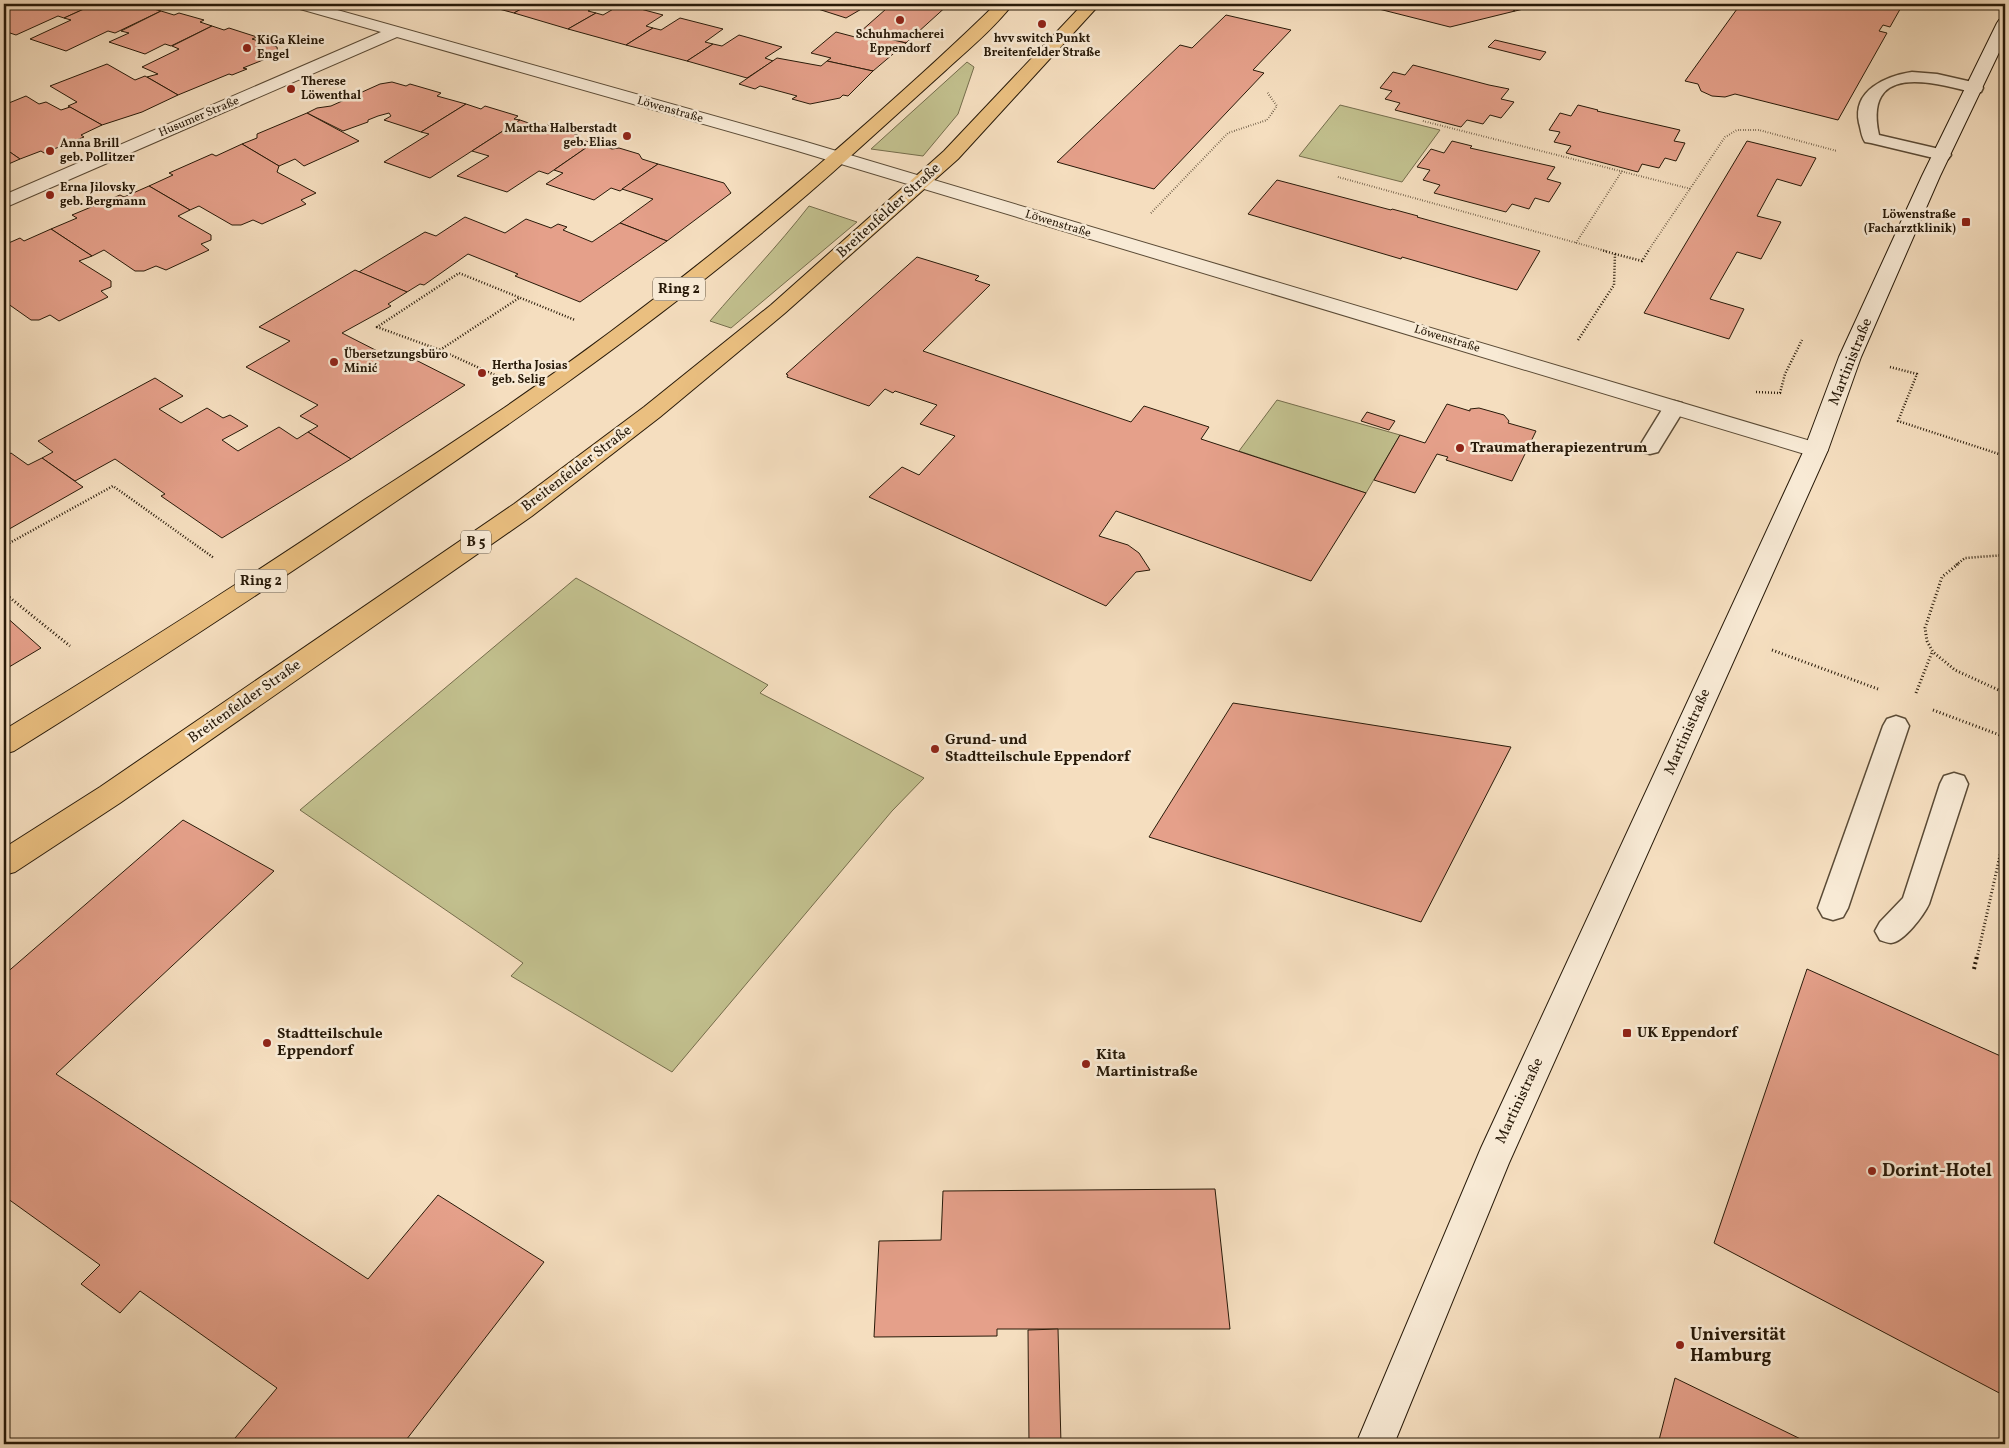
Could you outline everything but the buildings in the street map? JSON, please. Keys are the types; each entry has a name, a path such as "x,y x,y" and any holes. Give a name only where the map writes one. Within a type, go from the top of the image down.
{"main road":[{"name":"Ring 2","path":"4,743 104,682 246,591 513,412 700,273 798,194 965,44 1005,4"},
{"name":"Breitenfelder Straße","path":"4,863 110,795 523,510 652,412 778,309 920,184 951,155 1092,4"}],"street":[{"name":"Löwenstraße","path":"299,4 837,158 1816,450"},
{"name":"Martinistraße","path":"1376,1444 1493,1160 1816,450 1850,357 1942,155 2005,23"},
{"name":"Husumer Straße","path":"4,202 395,32"}],"lane":[{"path":"1942,155 1871,138 1867,118 1873,94 1882,86 1894,80 1914,75 1931,77 1975,88"},
{"path":"1650,447 1674,408"},
{"path":"1833,908 1896,726"},
{"path":"1890,931 1915,904 1954,784"}],"path":[{"path":"1150,214 1228,132 1267,120 1273,114 1277,106 1267,92"},
{"path":"1423,121 1691,188"},
{"path":"1338,177 1642,261 1725,137 1737,130 1759,130 1843,153"},
{"path":"1576,243 1622,171"},
{"path":"1556,372 1614,285 1614,254"},
{"path":"504,379 440,350 377,327 460,273 575,320"},
{"path":"440,350 519,298"},
{"path":"1752,392 1780,393 1785,374 1802,340"},
{"path":"1850,357 1918,374 1898,420 2005,456"},
{"path":"4,546 113,486 214,558"},
{"path":"2005,555 1965,558 1942,577 1925,628 1925,636 1927,643 1941,660 1971,680 2005,693"},
{"path":"4,593 70,646"},
{"path":"1732,635 1885,692"},
{"path":"1931,709 2005,737"},
{"path":"1974,969 2005,833"},
{"path":"2004,1058 2005,1051"}],"shaded area":[{"path":"967,62 974,67 958,114 923,156 871,149"},
{"path":"1340,105 1440,130 1402,182 1299,156"},
{"path":"809,206 857,222 731,328 710,321 785,235"},
{"path":"1277,400 1400,435 1366,493 1239,451"},
{"path":"576,578 768,685 760,693 924,778 892,811 672,1072 511,976 523,963 300,810"}],"place":[{"name":"Schuhmacherei Eppendorf","path":"900,20"},
{"name":"hvv switch Punkt Breitenfelder Straße","path":"1042,24"},
{"name":"KiGa Kleine Engel","path":"247,48"},
{"name":"Therese Löwenthal","path":"291,89"},
{"name":"Martha Halberstadt geb. Elias","path":"627,136"},
{"name":"Anna Brill geb. Pollitzer","path":"50,151"},
{"name":"Erna Jilovsky geb. Bergmann","path":"50,195"},
{"name":"Löwenstraße (Facharztklinik)","path":"1966,222"},
{"name":"Übersetzungsbüro Minić","path":"334,362"},
{"name":"Hertha Josias geb. Selig","path":"482,373"},
{"name":"Traumatherapiezentrum","path":"1460,448"},
{"name":"Grund- und Stadtteilschule Eppendorf","path":"935,749"},
{"name":"UK Eppendorf","path":"1627,1033"},
{"name":"Stadtteilschule Eppendorf","path":"267,1043"},
{"name":"Kita Martinistraße","path":"1086,1064"},
{"name":"Dorint-Hotel","path":"1872,1171"},
{"name":"Universität Hamburg","path":"1680,1345"}]}
